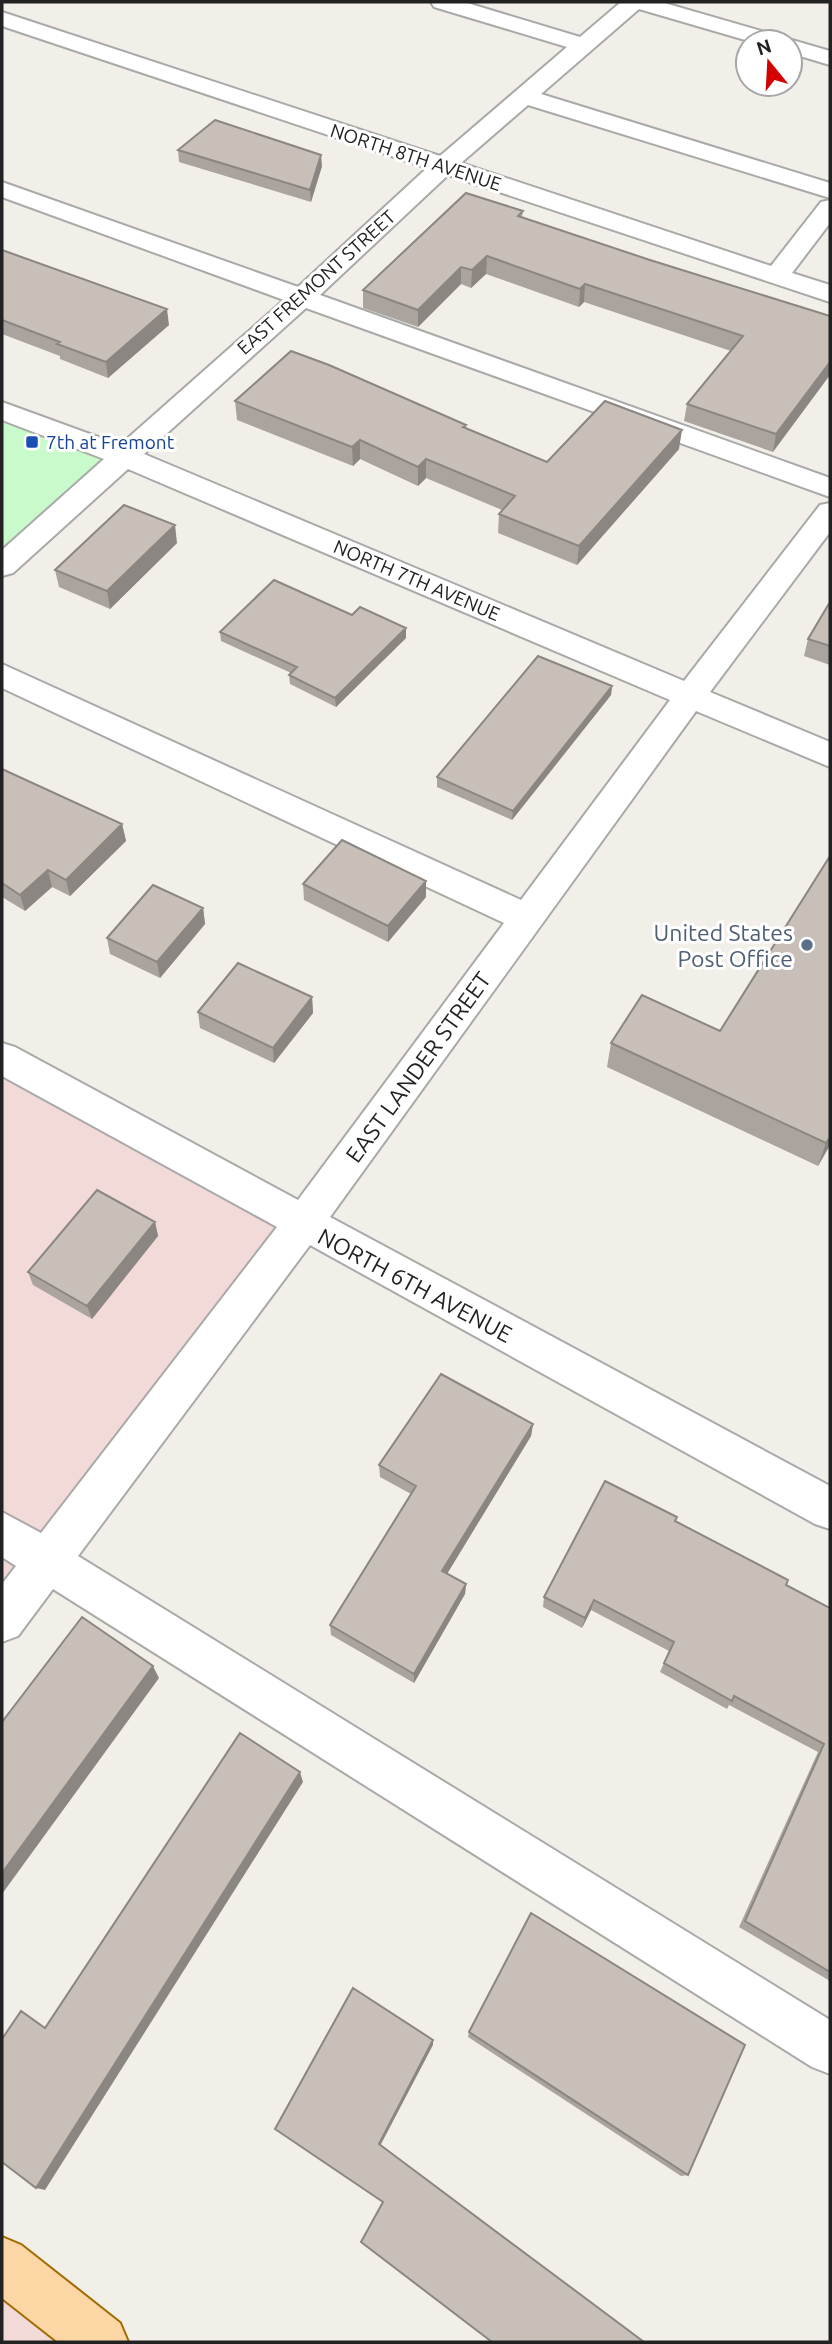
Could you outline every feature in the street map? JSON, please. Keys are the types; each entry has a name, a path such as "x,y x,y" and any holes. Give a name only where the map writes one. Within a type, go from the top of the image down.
{"main road":[{"path":"2,2264 101,2342"}],"street":[{"path":"442,2 583,45"},
{"path":"636,2 734,30"},
{"name":"EAST FREMONT STREET","path":"2,566 301,298 443,166 636,2"},
{"path":"5,24 33,9"},
{"name":"NORTH 8TH AVENUE","path":"5,24 830,294"},
{"path":"804,50 830,58"},
{"path":"524,96 830,191"},
{"path":"2,189 830,488"},
{"path":"776,276 830,207"},
{"name":"NORTH 7TH AVENUE","path":"2,410 123,456 830,755"},
{"name":"EAST LANDER STREET","path":"2,1620 303,1224 690,696 830,512"},
{"path":"2,675 527,918"},
{"name":"NORTH 6TH AVENUE","path":"2,1058 830,1510"},
{"path":"2,1533 830,2049"}],"shaded area":[{"path":"2,1058 303,1224 2,1623"},
{"path":"2,2264 101,2342 2,2342"}],"green space":[{"path":"2,410 123,456 2,566"}],"building":[{"path":"215,120 321,155 310,190 178,150"},
{"path":"466,193 523,211 518,216 830,316 830,362 776,434 687,404 743,336 585,284 580,289 487,256 472,270 461,267 418,310 363,290"},
{"path":"2,250 167,309 106,362 2,320"},
{"path":"291,351 329,365 466,425 463,427 547,462 605,401 682,430 579,546 499,514 515,496 426,459 418,467 360,440 352,447 235,401"},
{"path":"124,505 175,525 107,591 55,570"},
{"path":"274,580 352,615 360,607 406,628 335,698 289,675 297,667 220,632"},
{"path":"830,602 830,646 808,639"},
{"path":"538,656 612,686 513,811 437,777"},
{"path":"2,769 122,824 66,880 48,870 20,895 2,883"},
{"path":"342,840 426,881 388,926 303,884"},
{"name":"United States Post Office","path":"830,856 830,1137 826,1143 611,1043 642,995 720,1031"},
{"path":"153,885 203,908 157,962 107,938"},
{"path":"238,963 312,997 273,1048 198,1012"},
{"path":"97,1190 155,1222 87,1306 28,1272"},
{"path":"441,1374 533,1424 442,1571 466,1584 414,1674 330,1625 416,1486 379,1465"},
{"path":"605,1481 677,1517 675,1521 788,1580 786,1585 830,1608 830,1972 745,1921 824,1744 734,1696 732,1701 664,1663 674,1642 594,1600 585,1618 544,1597"},
{"path":"82,1617 153,1666 2,1873 2,1722"},
{"path":"240,1733 300,1772 36,2188 2,2162 2,2039 21,2011 45,2028"},
{"path":"531,1913 745,2045 688,2175 469,2032"},
{"path":"353,1988 433,2040 379,2144 644,2342 492,2342 361,2242 383,2202 275,2129"}],"place":[{"name":"7th at Fremont","path":"32,442"},
{"name":"United States Post Office","path":"807,945"}]}
